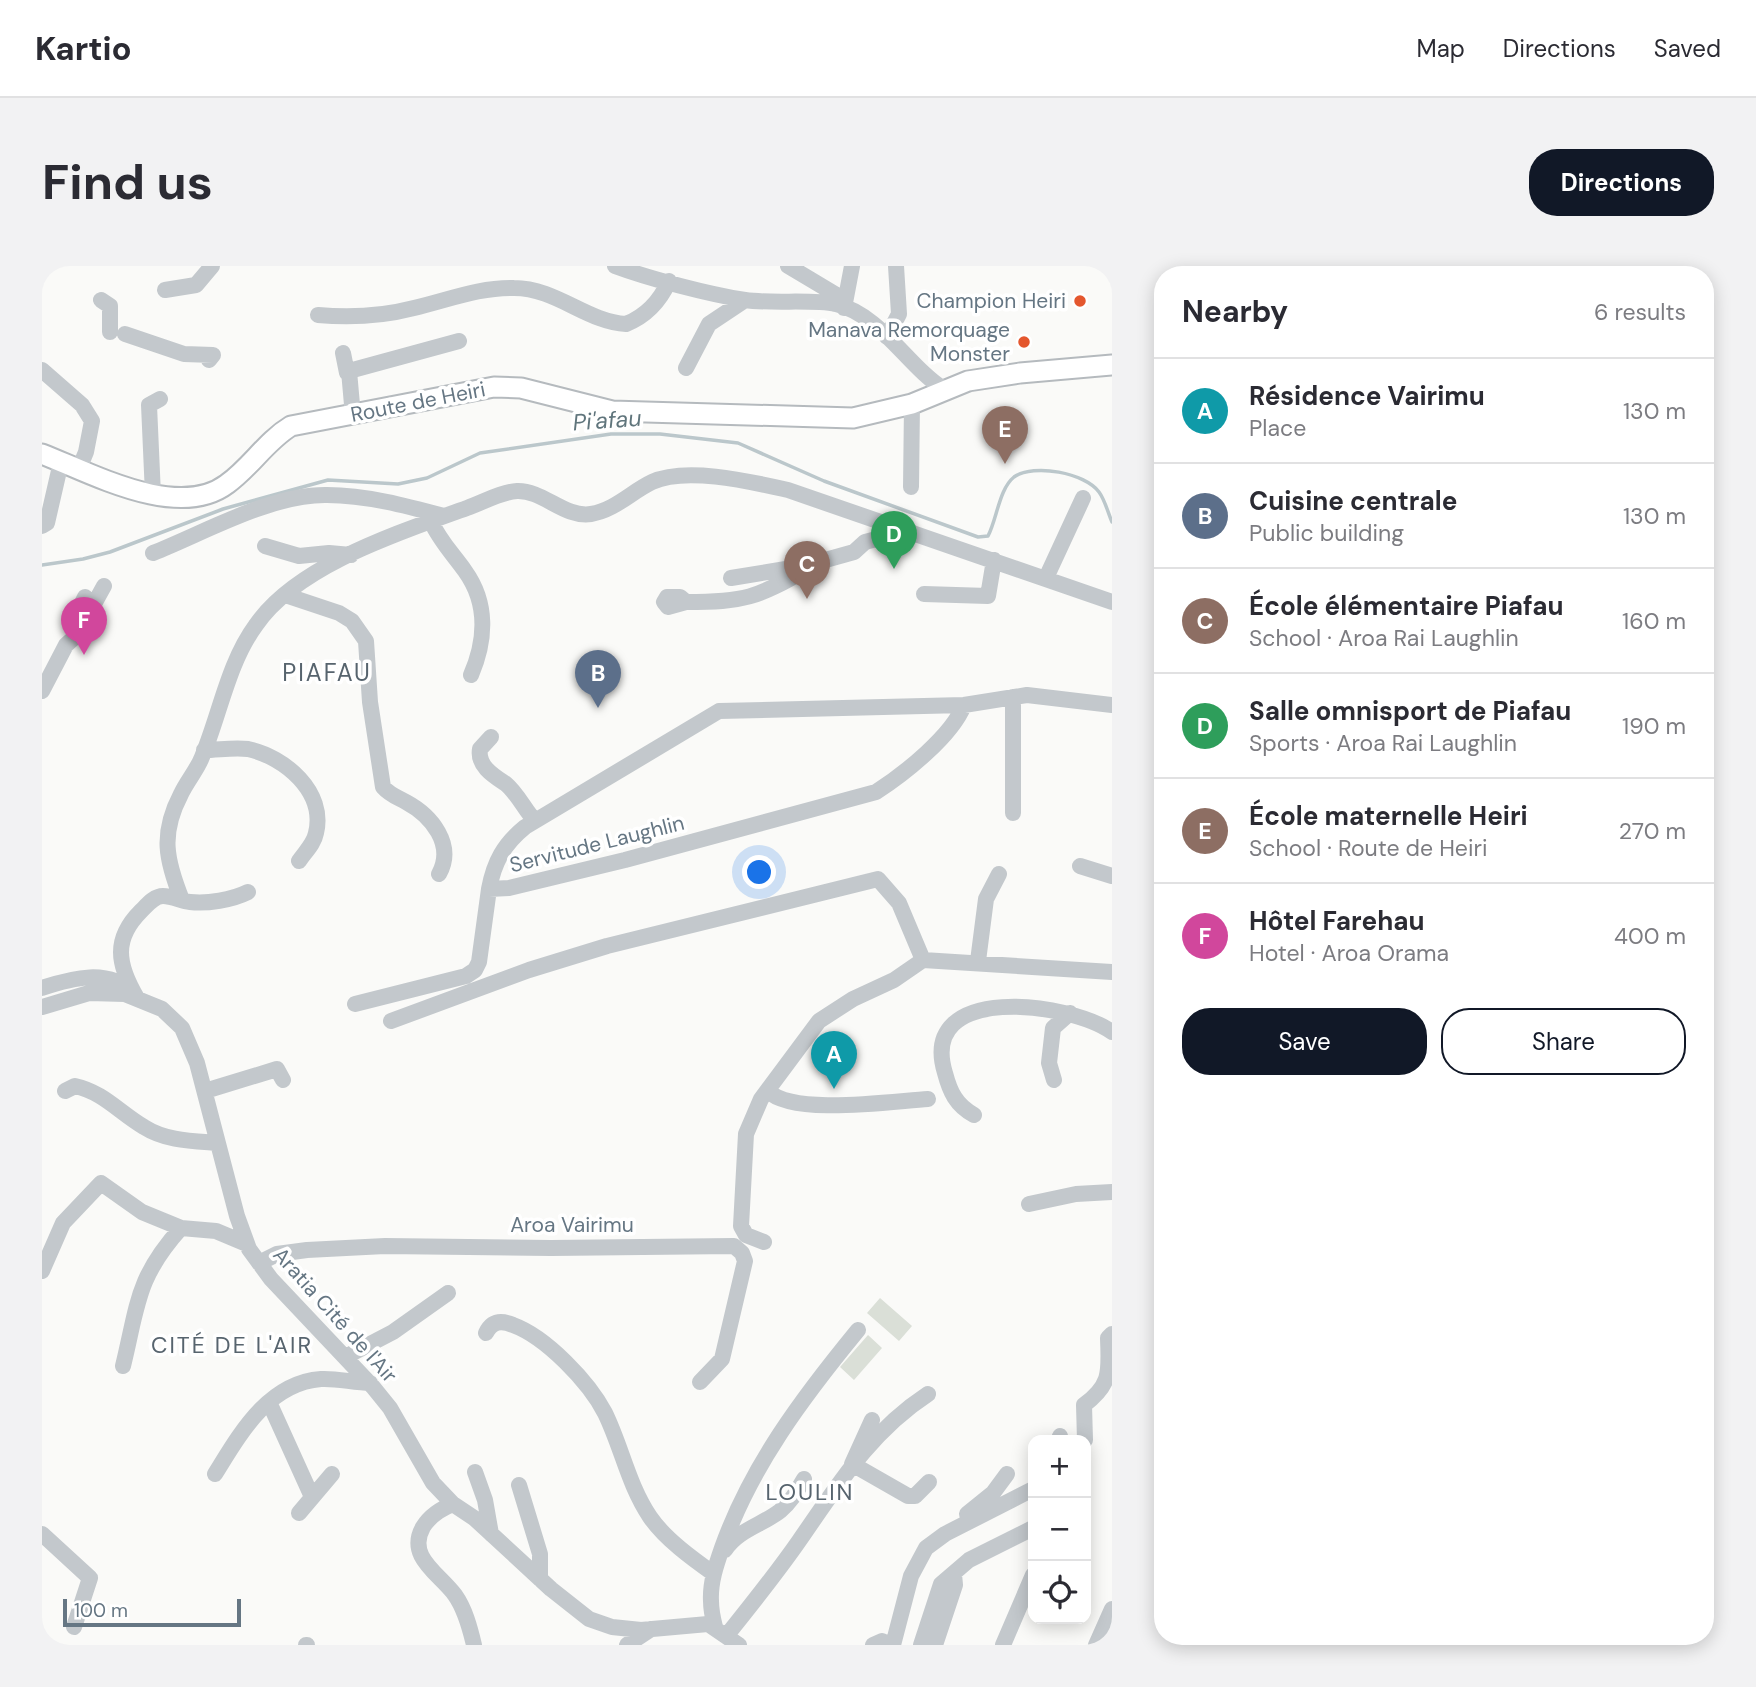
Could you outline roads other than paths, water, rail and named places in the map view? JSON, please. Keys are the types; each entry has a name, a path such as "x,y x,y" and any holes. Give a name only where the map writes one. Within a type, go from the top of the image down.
{"main road":[{"name":"Route de Heiri","path":"42,454 106,482 153,495 197,496 224,486 264,447 291,426 494,387 521,388 612,411 853,418 912,404 968,381 1020,373 1112,365"}],"street":[{"path":"166,290 196,285 212,266"},
{"path":"615,266 659,275 745,300 840,306 887,338 930,381 945,390"},
{"path":"788,266 835,294 840,306"},
{"path":"840,306 852,266"},
{"path":"887,338 899,314 896,266"},
{"path":"318,316 383,314 480,291 517,288 554,296 607,321 626,324 649,310 663,294 659,275"},
{"path":"101,300 110,306 118,333 184,354 213,355 209,360"},
{"path":"686,368 709,324 745,300"},
{"path":"347,373 459,341"},
{"path":"344,353 353,416"},
{"path":"42,370 82,405 92,421 92,432 70,465 47,523 42,526"},
{"path":"153,495 149,405 160,399"},
{"path":"911,487 912,404"},
{"path":"182,900 168,860 166,839 179,797 203,754 252,631 285,595 351,555 398,532 520,491 569,511 594,513 663,478 718,477 788,490 1112,602"},
{"path":"153,553 269,506 302,497 327,495 355,498 437,519"},
{"path":"1046,578 1083,498"},
{"path":"437,519 438,537 467,574 483,610 482,646 471,675"},
{"path":"731,578 804,566 854,552 865,542 904,532"},
{"path":"265,546 299,556 329,553 351,555"},
{"path":"686,602 726,602 762,595 828,558"},
{"path":"924,594 988,596 994,560"},
{"path":"42,691 66,645 77,635 104,586"},
{"path":"285,595 339,613 361,630 369,654 370,702 383,787 419,811 439,832 445,857 439,874"},
{"path":"66,645 67,634 85,597"},
{"name":"Servitude Laughlin","path":"964,705 959,718 946,732 898,777 876,792 612,863 509,888 489,889 500,854 510,840 535,821 719,711 964,705 1041,695 1112,705"},
{"path":"1013,697 1013,813"},
{"path":"491,737 479,755 498,781 506,785 535,821"},
{"path":"203,754 245,748 264,754 302,780 311,792 317,821 312,843 299,861"},
{"path":"1080,866 1108,880"},
{"path":"978,961 986,899 999,874"},
{"path":"391,1021 529,970 607,946 877,879 900,903 923,960"},
{"path":"355,1004 466,976 475,970 479,962 489,889"},
{"path":"137,998 126,976 120,943 123,932 151,901 161,896 182,900 217,900 248,892"},
{"path":"764,1242 746,1235 741,1226 746,1134 751,1116 820,1021 853,999 894,980 923,960 978,961 1112,972"},
{"name":"Aratia Cité de l'Air","path":"42,988 82,977 108,978 124,984 137,998"},
{"name":"Aratia Cité de l'Air","path":"42,1007 97,992 137,998 162,1009 182,1028 191,1045 205,1091 247,1244 271,1279 347,1356 390,1408 433,1483 453,1504 474,1518 540,1579 589,1619 612,1627 651,1629 696,1624 727,1636"},
{"path":"974,1115 962,1108 953,1097 942,1065 945,1032 953,1023 986,1009 1006,1007 1070,1013 1101,1024 1112,1032"},
{"path":"1054,1080 1049,1063 1053,1028 1070,1013"},
{"path":"205,1091 277,1069 283,1080"},
{"path":"65,1091 75,1086 93,1090 145,1128 166,1138 218,1143"},
{"path":"768,1091 780,1099 817,1104 928,1099"},
{"path":"42,1271 63,1223 101,1183 142,1212 181,1228 216,1231 247,1244"},
{"path":"1029,1204 1076,1194 1112,1192"},
{"path":"123,1366 133,1310 141,1288 152,1265 181,1228"},
{"name":"Aroa Vairimu","path":"259,1262 277,1254 307,1250 385,1246 734,1246 739,1249 745,1261 730,1331 722,1359 700,1382"},
{"path":"347,1356 393,1332 447,1293"},
{"path":"486,1333 495,1323 504,1321 535,1334 559,1357 604,1412 631,1485 653,1521 716,1568"},
{"path":"858,1330 803,1400 753,1477 729,1526 716,1568 710,1600 727,1636 762,1593 852,1464 903,1410 928,1394"},
{"path":"1085,1435 1084,1405 1099,1395 1108,1381 1111,1363 1108,1338 1112,1334"},
{"path":"215,1474 243,1430 268,1402 296,1386 314,1380 370,1383"},
{"path":"268,1402 312,1497"},
{"path":"852,1464 872,1420"},
{"path":"852,1464 908,1496 915,1496 929,1482"},
{"path":"475,1472 485,1500 491,1534"},
{"path":"299,1513 332,1474"},
{"path":"873,1645 882,1641 892,1645 911,1576 926,1548 993,1493 1007,1474"},
{"path":"716,1568 738,1535 778,1512 792,1500 804,1479"},
{"path":"519,1485 540,1554 540,1579"},
{"path":"945,1534 1028,1492"},
{"path":"453,1504 429,1520 420,1535 419,1548 426,1564 459,1601 474,1645"},
{"path":"921,1645 938,1592 954,1574 969,1560 1028,1530"},
{"path":"42,1534 90,1578 74,1627"},
{"path":"935,1645 955,1585 954,1574"},
{"path":"1003,1645 1028,1587"},
{"path":"1096,1645 1112,1609"},
{"path":"627,1645 651,1629"}],"waterway":[{"name":"Pi'afau","path":"42,565 110,552 223,509 328,480 398,484 427,478 480,453 611,434 660,434 738,443 824,481 978,537 988,536 1005,489 1014,477 1034,471 1059,472 1092,485 1101,495 1112,522"}],"place":[{"name":"Champion Heiri","path":"1080,301"},
{"name":"Manava Remorquage Monster","path":"1024,342"},
{"name":"École maternelle Heiri","path":"1005,464"},
{"name":"Salle omnisport de Piafau","path":"894,569"},
{"name":"École élémentaire Piafau","path":"807,599"},
{"name":"Hôtel Farehau","path":"84,655"},
{"name":"Cuisine centrale","path":"598,708"},
{"name":"Résidence Vairimu","path":"834,1089"}],"district":[{"name":"PIAFAU","path":"327,673"},
{"name":"CITÉ DE L'AIR","path":"232,1345"},
{"name":"LOULIN","path":"810,1492"}]}
